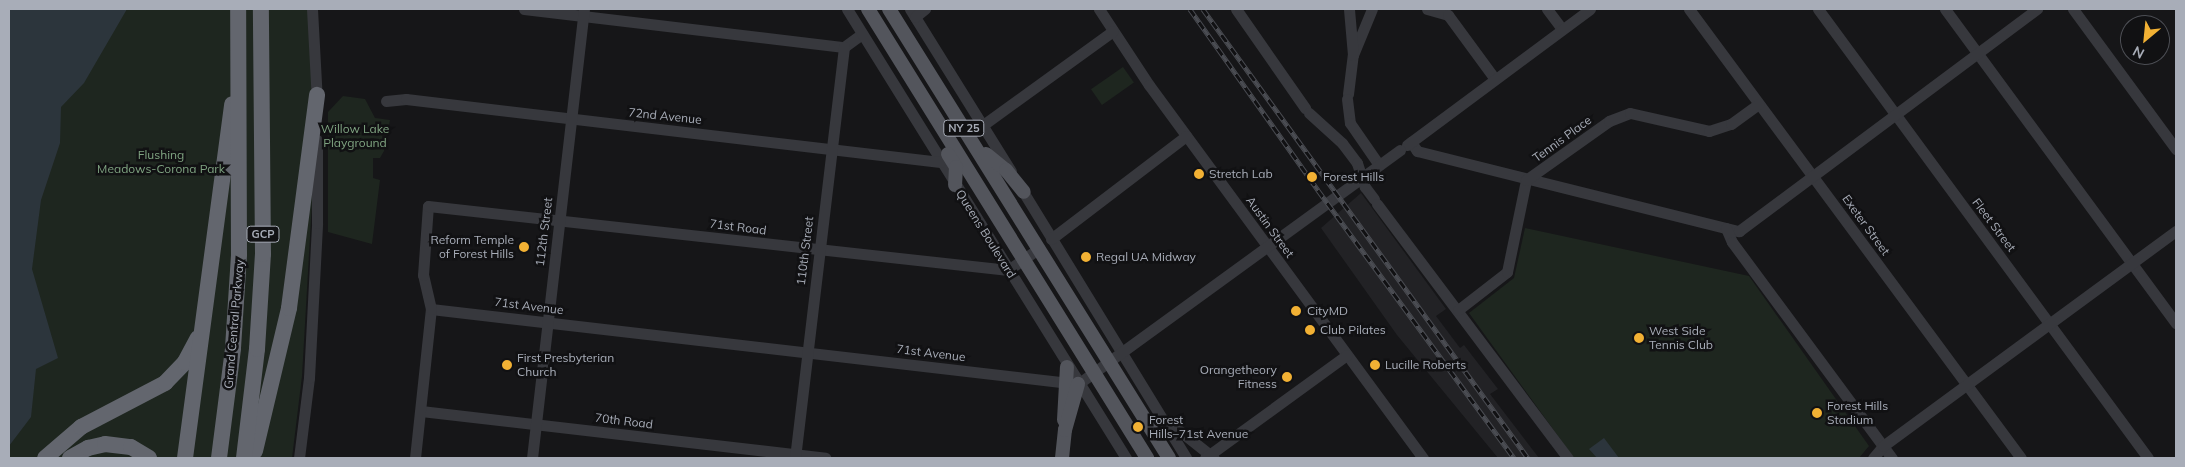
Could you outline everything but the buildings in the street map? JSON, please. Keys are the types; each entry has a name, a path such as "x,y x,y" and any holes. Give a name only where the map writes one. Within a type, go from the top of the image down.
{"highway":[{"name":"Grand Central Parkway","path":"219,458 232,356 240,254 238,9"},
{"name":"Grand Central Parkway","path":"244,458 255,373 262,262 261,9"},
{"path":"185,458 205,320 239,32"},
{"path":"253,458 290,308 317,95"},
{"path":"45,458 81,427 165,383 189,357 205,320"},
{"path":"70,458 88,448 105,444 131,447 149,458"}],"main road":[{"name":"Queens Boulevard","path":"868,9 1022,260 1147,458"},
{"name":"NY 25","path":"889,9 1168,458"},
{"path":"901,9 925,65"},
{"path":"922,96 956,167 955,185"},
{"path":"971,139 1006,170 1024,192"},
{"path":"1062,458 1072,383 1067,367"}],"street":[{"path":"299,458 309,378 318,223 317,95 312,9"},
{"path":"524,9 584,12 844,47 862,34"},
{"name":"Queens Boulevard","path":"846,9 1067,367"},
{"path":"925,9 913,13 1124,352 1186,458"},
{"name":"Austin Street","path":"1099,9 1186,136 1423,458"},
{"path":"1236,9 1307,110 1329,131 1357,163 1362,177 1376,202 1568,458"},
{"path":"1349,9 1353,55 1347,97 1348,118 1379,165"},
{"path":"1353,55 1372,9"},
{"path":"1427,9 1448,15 1495,79"},
{"path":"1548,9 1562,29"},
{"path":"1126,458 1072,383 1093,374 1124,352 1590,9"},
{"name":"Exeter Street","path":"1689,9 2021,458"},
{"name":"Fleet Street","path":"1818,9 2148,458"},
{"path":"1945,9 2176,323"},
{"path":"1405,147 1526,180 1739,231 1812,174 2037,9"},
{"path":"2073,9 2176,149"},
{"name":"112th Street","path":"532,458 584,12"},
{"path":"983,125 1113,31"},
{"name":"110th Street","path":"795,457 844,47"},
{"name":"72nd Avenue","path":"386,101 406,99 940,162"},
{"name":"Tennis Place","path":"1526,180 1622,115 1630,113 1709,131 1731,124 1759,104"},
{"path":"1329,131 1348,118"},
{"path":"1052,239 1186,136"},
{"path":"1458,310 1507,272 1526,180"},
{"name":"71st Road","path":"431,309 423,275 428,206 1008,270"},
{"path":"1726,228 1732,242 1892,458"},
{"path":"1873,458 1883,446 2176,230"},
{"path":"1008,270 1039,248"},
{"path":"415,458 431,309"},
{"name":"71st Avenue","path":"431,309 1072,383"},
{"path":"1164,419 1210,457 1347,355"},
{"name":"70th Road","path":"421,411 795,457 825,458"}],"shaded area":[{"path":"9,9 127,9 84,83 61,107 60,143 41,200 32,269 58,358 36,369 31,417 9,446"},
{"path":"1361,193 1446,309 1436,316 1460,348 1464,345 1498,389 1490,394 1539,458 1498,458 1397,335 1321,228"},
{"path":"1604,438 1619,458 1597,458 1589,449"}],"green space":[{"name":"Flushing Meadows-Corona Park","path":"9,9 314,9 312,202 302,376 292,458 9,458"},
{"path":"1123,67 1134,83 1102,105 1091,89"},
{"name":"Willow Lake Playground","path":"343,96 365,99 375,118 390,120 384,151 380,158 373,158 373,178 380,180 372,244 328,232 328,112"},
{"name":"West Side Tennis Club","path":"1525,228 1749,276 1869,446 1859,458 1574,458 1469,313 1514,278"}],"railway":[{"path":"1190,9 1318,190 1514,458"},
{"path":"1203,9 1528,458"}],"place":[{"name":"Stretch Lab","path":"1199,174"},
{"name":"Forest Hills","path":"1312,177"},
{"name":"Reform Temple of Forest Hills","path":"524,247"},
{"name":"Regal UA Midway","path":"1086,257"},
{"name":"CityMD","path":"1296,311"},
{"name":"Club Pilates","path":"1310,330"},
{"name":"West Side Tennis Club","path":"1639,338"},
{"name":"First Presbyterian Church","path":"507,365"},
{"name":"Lucille Roberts","path":"1375,365"},
{"name":"Orangetheory Fitness","path":"1287,377"},
{"name":"Forest Hills Stadium","path":"1817,413"},
{"name":"Forest Hills–71st Avenue","path":"1138,427"}]}
